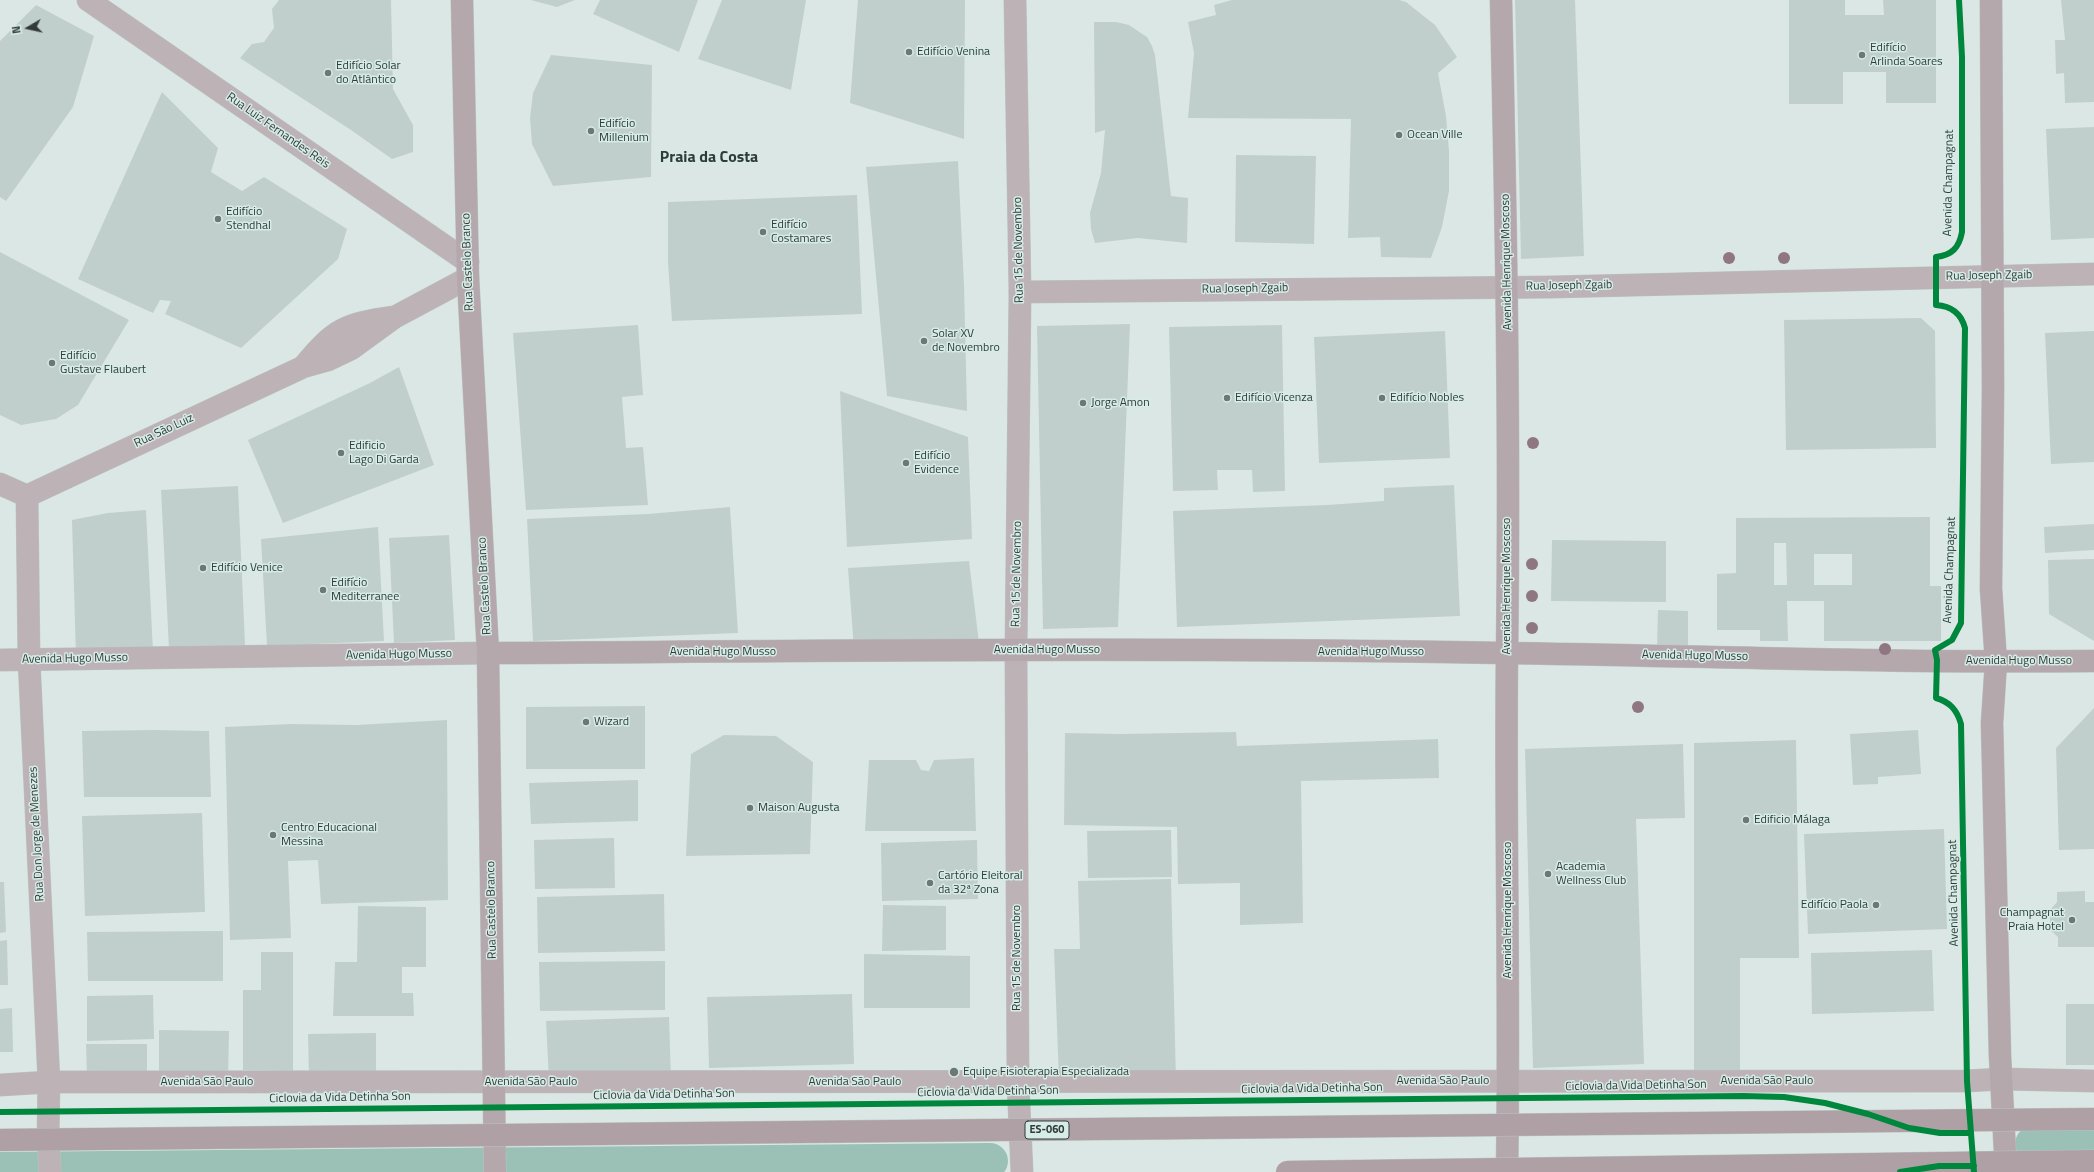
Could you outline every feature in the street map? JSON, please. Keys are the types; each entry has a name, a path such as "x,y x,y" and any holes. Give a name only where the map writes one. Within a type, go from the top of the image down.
{"main road":[{"name":"Rua Castelo Branco","path":"462,0 468,270 488,653 495,1172"},
{"name":"Avenida Henrique Moscoso","path":"1501,0 1508,286 1507,653 1509,1081 1507,1172"},
{"path":"1991,0 1991,276 1993,387 1991,590 1996,662 1992,723 2001,1079 2006,1172"},
{"name":"Avenida Hugo Musso","path":"488,653 1016,650 1507,653 1996,662 2094,661"},
{"name":"ES-060","path":"0,1140 2094,1119"},
{"path":"1287,1172 2094,1161"}],"street":[{"name":"Rua Luiz Fernandes Reis","path":"88,0 468,270"},
{"name":"Rua 15 de Novembro","path":"1015,0 1020,292 1016,650 1018,1082 1022,1172"},
{"name":"Rua São Luiz","path":"27,496 303,367 328,360 351,349 395,317 468,270"},
{"name":"Rua Joseph Zgaib","path":"1020,292 1508,286 1552,287 2094,274"},
{"path":"0,484 27,496"},
{"name":"Rua Don Jorge de Menezes","path":"27,496 29,660 49,1082 48,1136 50,1172"},
{"name":"Avenida Hugo Musso","path":"0,660 488,653"},
{"name":"Avenida São Paulo","path":"0,1085 49,1082 1943,1081 2001,1079 2094,1081"}],"building":[{"name":"Edifício Solar do Atlântico","path":"279,0 391,0 393,89 413,125 413,152 392,159 351,130 240,58 252,44 264,42 274,28 272,9"},
{"path":"531,0 575,0 557,7"},
{"path":"600,0 698,0 679,52 593,14"},
{"path":"722,0 806,0 791,90 698,59"},
{"name":"Edifício Venina","path":"858,0 965,0 964,139 850,103"},
{"name":"Ocean Ville","path":"1232,0 1399,0 1406,2 1435,25 1457,57 1438,73 1446,116 1449,151 1449,191 1442,227 1431,258 1381,257 1380,237 1348,238 1351,119 1188,118 1194,53 1188,22 1216,15 1214,5"},
{"path":"1515,0 1575,0 1584,256 1521,259"},
{"name":"Edifício Arlinda Soares","path":"1789,0 1845,0 1845,15 1884,15 1883,0 1936,0 1936,103 1886,103 1886,72 1843,72 1843,104 1789,104"},
{"path":"2061,0 2094,0 2094,102 2065,103 2064,73 2056,74 2055,40 2065,40"},
{"path":"36,5 94,36 73,107 6,201 0,197 0,41"},
{"path":"1094,22 1116,22 1129,25 1147,37 1152,46 1155,55 1171,196 1188,198 1187,243 1138,238 1095,243 1091,229 1090,213 1101,173 1105,130 1095,133"},
{"name":"Edifício Millenium","path":"551,55 652,65 651,177 553,186 532,144 530,118 533,93"},
{"name":"Edifício Stendhal","path":"162,92 218,148 211,172 242,191 264,177 347,229 338,259 241,348 165,314 171,301 160,300 153,313 78,279"},
{"path":"2094,127 2094,238 2051,240 2046,129"},
{"path":"1236,155 1316,156 1314,244 1235,242"},
{"name":"Solar XV de Novembro","path":"958,161 964,285 967,411 887,396 866,167"},
{"name":"Edifício Costamares","path":"857,195 862,314 672,321 668,262 668,202"},
{"name":"Edifício Gustave Flaubert","path":"0,252 129,320 78,405 56,419 21,425 0,415"},
{"path":"1921,318 1935,331 1936,448 1786,450 1784,320"},
{"name":"Jorge Amon","path":"1130,324 1118,627 1043,629 1037,326"},
{"path":"638,325 643,395 622,397 626,448 643,447 648,505 526,510 513,333"},
{"name":"Edifício Vicenza","path":"1282,325 1285,491 1253,492 1252,470 1217,470 1218,490 1173,491 1169,327"},
{"name":"Edifício Nobles","path":"1445,331 1450,458 1319,463 1314,337"},
{"path":"2094,331 2094,462 2051,464 2045,333"},
{"name":"Edificio Lago Di Garda","path":"399,367 434,465 283,523 248,440 370,383"},
{"name":"Edifício Evidence","path":"840,391 968,437 972,539 847,547"},
{"path":"1454,485 1460,616 1177,627 1173,511 1327,505 1384,501 1384,488"},
{"name":"Edifício Venice","path":"238,486 245,645 169,649 161,490"},
{"path":"730,507 738,633 533,641 527,519 648,514"},
{"path":"146,510 153,652 76,657 72,520 108,513"},
{"path":"1930,517 1930,586 1941,586 1941,641 1824,641 1824,601 1787,601 1788,641 1760,641 1760,630 1717,630 1717,574 1736,573 1736,518","holes":["1774,543 1786,543 1787,585 1774,585","1814,554 1852,554 1852,585 1814,585"]},
{"path":"2094,524 2094,550 2045,553 2044,527"},
{"name":"Edifício Mediterranee","path":"378,527 384,641 267,646 261,539"},
{"path":"449,535 455,640 394,643 389,538"},
{"path":"1552,540 1666,541 1666,602 1551,601"},
{"path":"2094,559 2094,641 2049,614 2048,560"},
{"path":"969,561 979,643 854,649 848,568"},
{"path":"1658,610 1688,611 1688,649 1657,649"},
{"name":"Wizard","path":"645,706 645,769 526,769 526,707"},
{"path":"2094,708 2094,849 2059,850 2056,748"},
{"name":"Centro Educacional Messina","path":"447,720 448,900 321,904 318,860 288,861 291,938 230,940 225,727 291,724 356,725"},
{"path":"1918,730 1921,774 1878,777 1878,784 1853,785 1850,734"},
{"path":"82,731 209,731 211,797 84,797"},
{"path":"1236,732 1237,746 1438,739 1439,778 1301,781 1303,923 1240,925 1240,883 1178,884 1177,827 1064,825 1065,733 1121,734"},
{"name":"Maison Augusta","path":"724,735 776,736 813,762 810,854 686,856 691,754"},
{"path":"1796,740 1799,958 1740,958 1740,1074 1694,1074 1694,743"},
{"path":"1683,744 1685,818 1636,819 1644,1064 1533,1068 1525,749"},
{"path":"974,758 976,831 865,831 869,760 916,760 921,770 929,771 934,760"},
{"path":"638,780 638,821 531,824 529,783"},
{"path":"202,813 205,912 85,916 82,816"},
{"name":"Edifício Paola","path":"1944,829 1947,929 1808,934 1804,834"},
{"path":"1171,830 1172,877 1088,878 1087,831"},
{"path":"614,838 615,888 535,889 534,840"},
{"name":"Cartório Eleitoral da 32ª Zona","path":"977,840 978,899 882,901 881,843"},
{"path":"1171,879 1176,1081 1059,1080 1054,949 1080,949 1078,881"},
{"path":"0,882 4,882 6,932 0,933"},
{"name":"Champagnat Praia Hotel","path":"2085,891 2085,902 2094,902 2094,947 2058,947 2058,937 2050,930 2050,910 2057,902 2057,892"},
{"path":"664,894 665,951 538,953 537,897"},
{"path":"883,905 946,906 946,950 882,951"},
{"path":"358,906 426,907 426,967 402,967 402,993 413,993 414,1016 333,1016 335,962 357,962"},
{"path":"223,931 223,981 88,981 87,932"},
{"path":"7,940 8,985 0,985 0,941"},
{"path":"1932,950 1934,1011 1812,1014 1811,953"},
{"path":"261,952 293,952 293,1071 243,1070 243,990 261,990"},
{"path":"864,954 970,956 970,1008 864,1008"},
{"path":"665,961 665,1010 540,1011 539,962"},
{"path":"852,994 854,1064 709,1068 707,997"},
{"path":"153,995 154,1039 87,1041 87,996"},
{"path":"2066,1004 2094,1004 2094,1065 2066,1065"},
{"path":"12,1008 13,1052 0,1052 0,1009"},
{"path":"669,1017 671,1080 549,1080 546,1021"},
{"path":"159,1030 229,1031 228,1079 159,1079"},
{"path":"376,1033 376,1076 309,1077 308,1034"},
{"path":"86,1044 147,1044 147,1081 87,1080"}],"waterway":[{"path":"2033,1144 2094,1142"},
{"path":"0,1170 990,1161"}],"cycle path":[{"name":"Avenida Champagnat","path":"1959,0 1962,57 1962,232 1961,238 1954,250 1942,256 1936,257 1936,305 1955,311 1961,318 1965,328 1961,623 1952,640 1935,650 1937,660 1936,698 1952,707 1961,724 1967,1081 1974,1172"},
{"name":"Ciclovia da Vida Detinha Son","path":"0,1112 1743,1096 1784,1097 1825,1103 1868,1114 1909,1128 1940,1133 1971,1133"},
{"path":"1900,1172 1939,1166 1974,1166"}],"place":[{"name":"Edifício Venina","path":"909,52"},
{"name":"Edifício Arlinda Soares","path":"1862,55"},
{"name":"Edifício Solar do Atlântico","path":"328,73"},
{"name":"Edifício Millenium","path":"591,131"},
{"name":"Ocean Ville","path":"1399,135"},
{"name":"Edifício Stendhal","path":"218,219"},
{"name":"Edifício Costamares","path":"763,232"},
{"name":"Solar XV de Novembro","path":"924,341"},
{"name":"Edifício Gustave Flaubert","path":"52,363"},
{"name":"Edifício Vicenza","path":"1227,398"},
{"name":"Edifício Nobles","path":"1382,398"},
{"name":"Jorge Amon","path":"1083,403"},
{"name":"Edificio Lago Di Garda","path":"341,453"},
{"name":"Edifício Evidence","path":"906,463"},
{"name":"Edifício Venice","path":"203,568"},
{"name":"Edifício Mediterranee","path":"323,590"},
{"name":"Wizard","path":"586,722"},
{"name":"Maison Augusta","path":"750,808"},
{"name":"Edificio Málaga","path":"1746,820"},
{"name":"Centro Educacional Messina","path":"273,835"},
{"name":"Academia Wellness Club","path":"1548,874"},
{"name":"Cartório Eleitoral da 32ª Zona","path":"930,883"},
{"name":"Edifício Paola","path":"1876,905"},
{"name":"Champagnat Praia Hotel","path":"2072,920"},
{"name":"Equipe Fisioterapia Especializada","path":"954,1072"}],"district":[{"name":"Praia da Costa","path":"709,158"}]}
